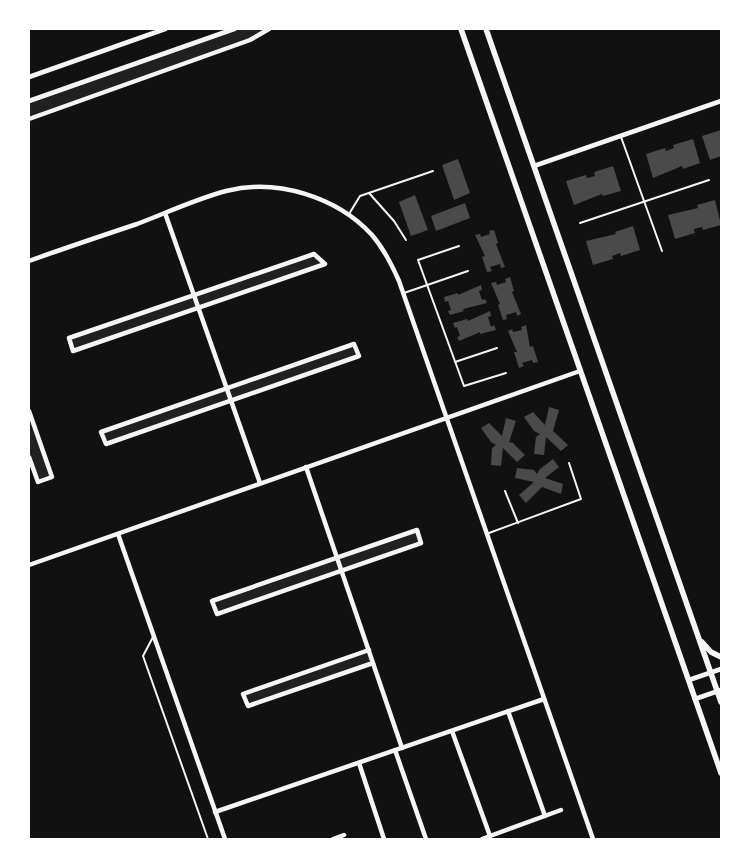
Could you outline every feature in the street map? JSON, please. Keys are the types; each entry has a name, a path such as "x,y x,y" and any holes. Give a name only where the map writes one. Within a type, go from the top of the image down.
{"main road":[{"path":"461,29 721,773"},
{"path":"486,29 698,638 719,690 721,702"},
{"path":"698,638 711,652 721,657"}],"street":[{"path":"29,77 165,29"},
{"path":"29,101 234,29"},
{"path":"29,119 250,40 269,29"},
{"path":"534,166 721,101"},
{"path":"29,261 226,191 256,187 306,194 348,215 364,227 384,250 403,293 593,839"},
{"path":"165,213 260,483"},
{"path":"314,254 325,264 73,351 69,338 194,295 314,254"},
{"path":"354,344 359,356 106,444 102,432 227,388 354,344"},
{"path":"29,565 580,371"},
{"path":"29,411 52,477 38,482 29,457"},
{"path":"306,467 402,748"},
{"path":"417,530 421,543 341,571 217,614 212,602 417,530"},
{"path":"118,534 225,839"},
{"path":"368,650 243,694 248,706 373,663"},
{"path":"688,680 721,669"},
{"path":"695,699 719,690"},
{"path":"215,812 544,699"},
{"path":"508,711 546,816"},
{"path":"452,731 490,836"},
{"path":"395,750 426,839"},
{"path":"359,763 384,839"},
{"path":"482,839 561,810"},
{"path":"333,839 344,835"}],"lane":[{"path":"621,137 662,251"},
{"path":"348,215 360,196 433,171"},
{"path":"580,223 709,180"},
{"path":"369,193 394,221 406,240"},
{"path":"459,246 418,260 455,362 464,386 506,373"},
{"path":"403,293 468,271"},
{"path":"455,362 497,348"},
{"path":"487,534 581,500 569,463"},
{"path":"505,491 518,523"},
{"path":"154,635 143,656 208,839"}],"shaded area":[{"path":"234,29 269,29 261,35 29,119 29,101"},
{"path":"314,254 325,264 73,351 69,338"},
{"path":"354,344 359,356 106,444 101,432"},
{"path":"29,411 52,477 38,482 29,457"},
{"path":"417,530 421,543 217,614 212,601"},
{"path":"369,650 373,663 248,706 243,694"}],"building":[{"path":"721,130 721,156 710,160 702,136"},
{"path":"693,139 700,163 683,169 682,166 653,178 646,154 665,148 666,151 674,148 673,145"},
{"path":"458,159 470,193 454,200 442,165"},
{"path":"613,166 621,191 603,196 602,194 574,205 566,181 586,175 587,178 595,176 594,172"},
{"path":"415,195 428,230 411,236 399,202"},
{"path":"715,200 721,225 703,230 702,227 694,229 695,233 675,239 668,215 698,208 697,205"},
{"path":"465,203 470,218 436,231 431,216"},
{"path":"633,226 640,250 621,256 620,253 612,256 613,259 593,265 586,241 616,234 615,232"},
{"path":"494,230 498,243 496,244 505,267 501,268 500,264 490,267 492,271 487,272 482,257 485,256 475,235 480,234 481,237 490,234 489,231"},
{"path":"510,277 514,291 512,292 521,314 517,316 516,312 506,315 507,319 503,320 498,305 500,304 491,283 496,282 497,285 506,282 505,279"},
{"path":"481,285 482,290 479,291 482,300 485,299 487,303 463,309 464,311 450,315 448,311 451,310 448,301 445,302 444,297 458,293 458,295"},
{"path":"490,311 491,316 488,317 491,327 494,325 496,330 480,334 480,332 459,341 457,337 460,336 457,327 455,328 453,323 467,319 468,321"},
{"path":"526,325 530,347 533,346 538,362 533,363 532,360 522,363 524,366 519,368 514,352 517,352 508,331 512,329 513,332 522,330 521,327"},
{"path":"549,407 559,410 553,431 568,445 561,451 546,437 544,455 534,454 536,437 540,434 534,431 524,417 533,412 545,425"},
{"path":"506,418 516,421 509,442 513,443 525,455 517,462 503,448 501,466 491,465 492,448 496,445 491,442 481,428 489,423 502,436"},
{"path":"553,459 559,467 545,478 563,484 561,494 542,487 526,503 519,495 534,482 515,478 517,468 534,470 537,474 540,469"}]}
